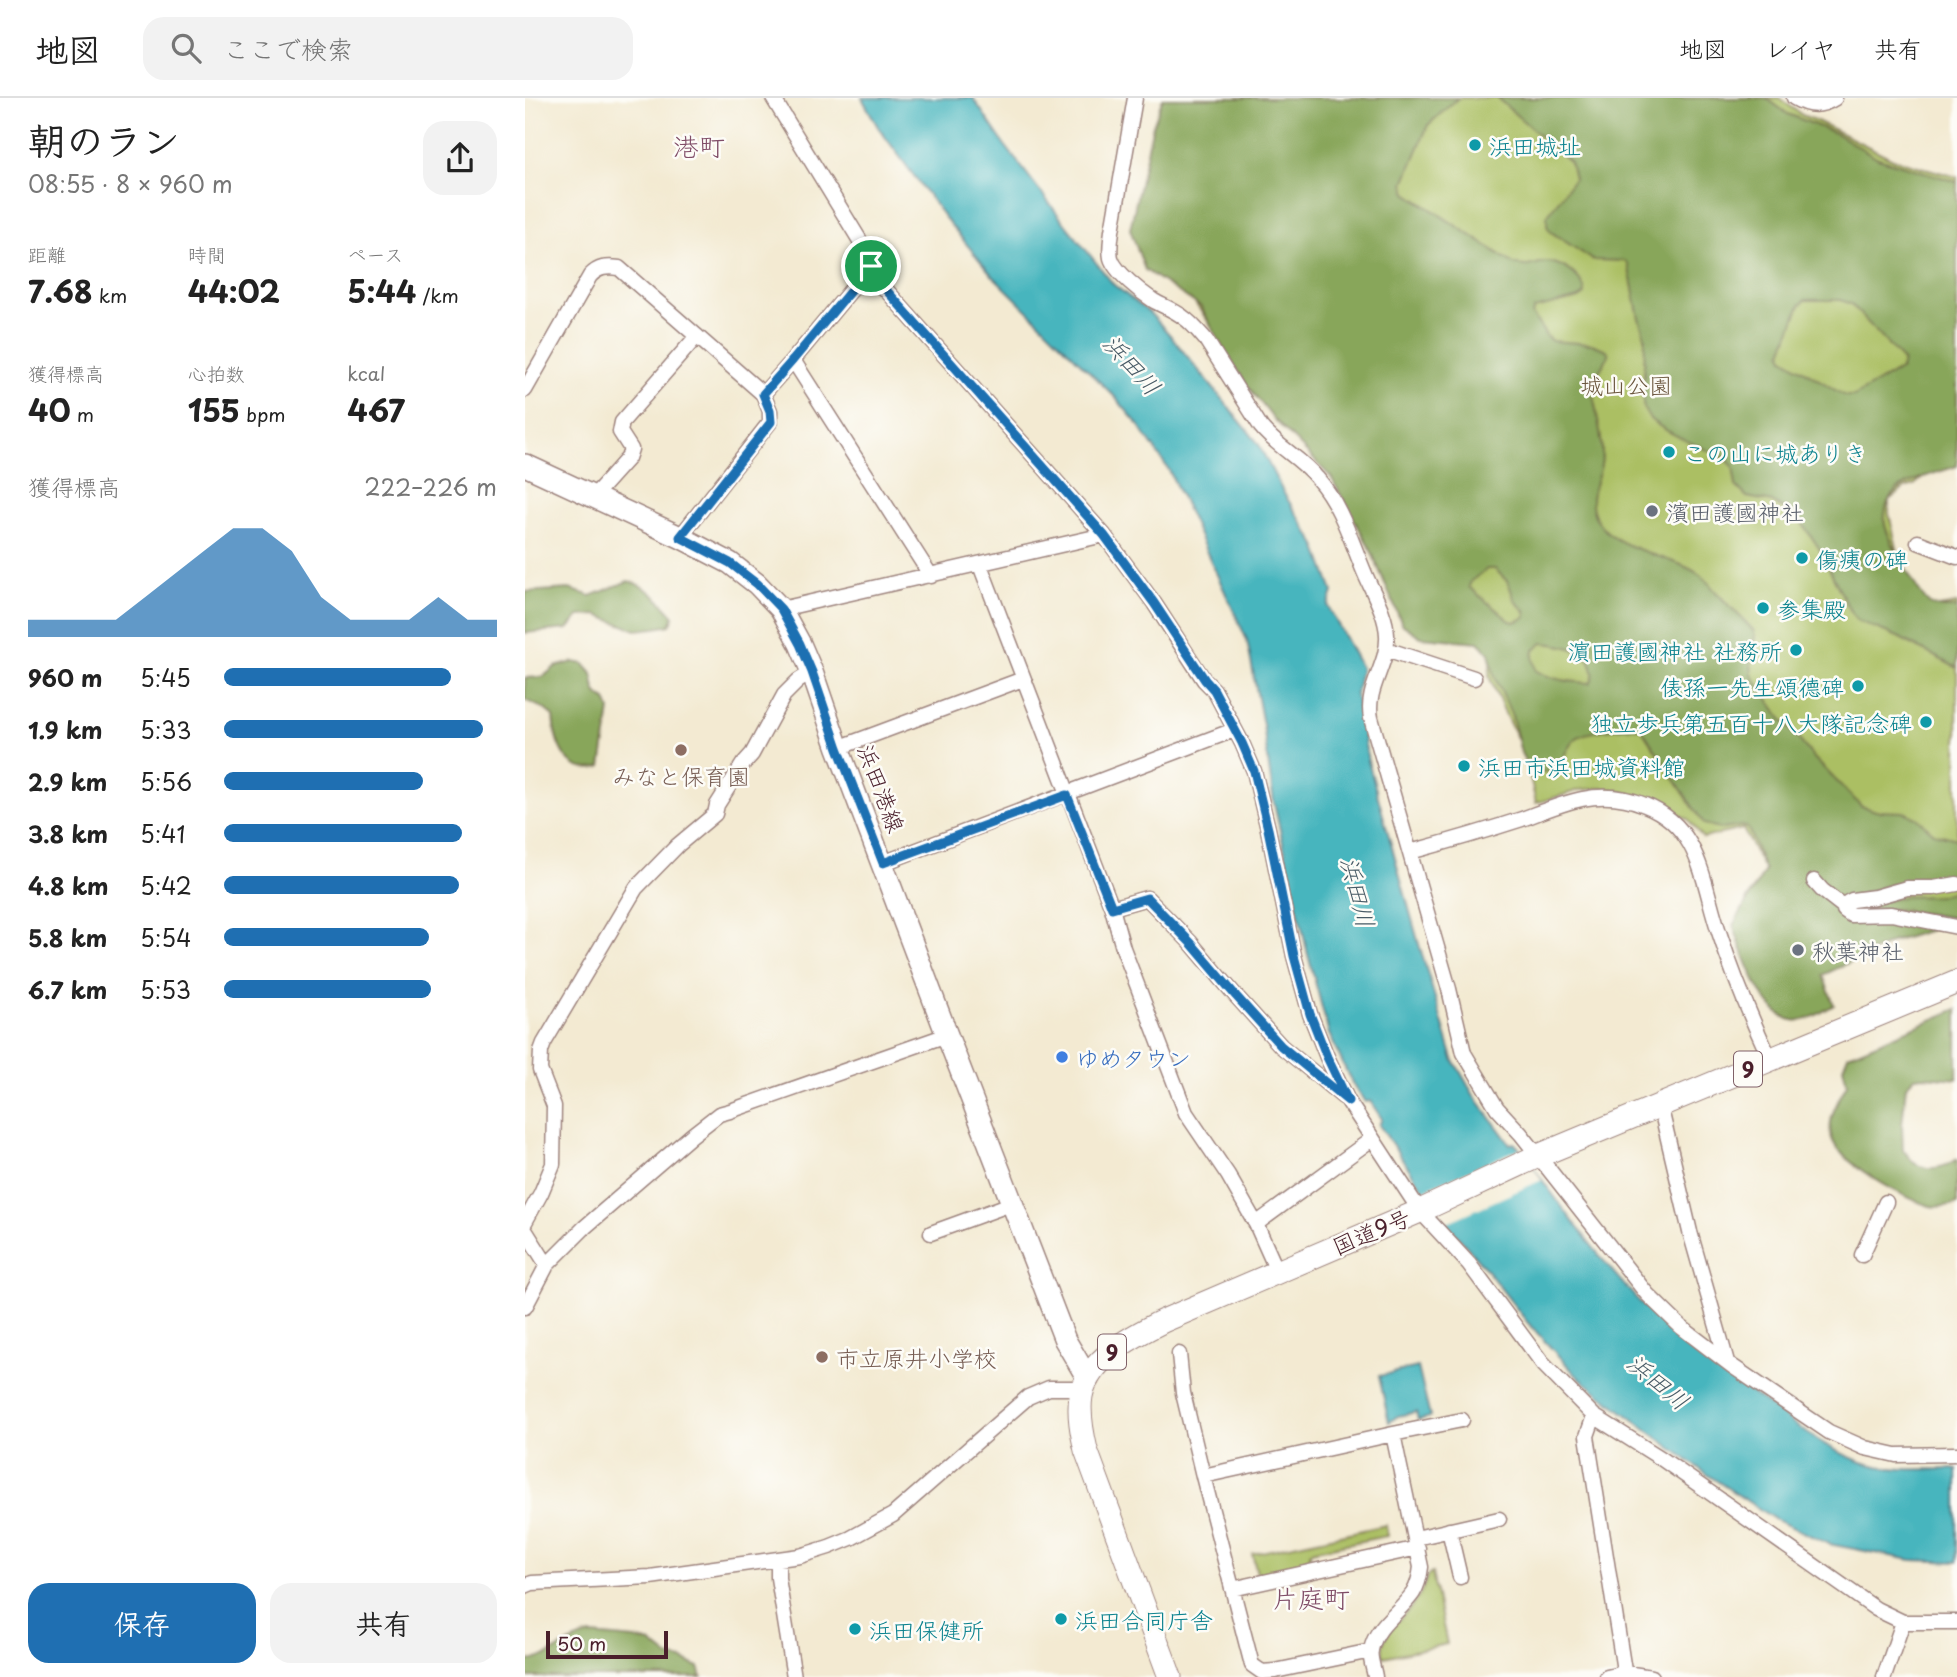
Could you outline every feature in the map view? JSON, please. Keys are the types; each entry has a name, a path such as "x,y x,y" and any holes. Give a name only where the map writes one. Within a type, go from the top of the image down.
{"highway":[{"name":"国道9号","path":"1086,1383 1108,1356 1136,1335 1535,1158 1957,982"},
{"name":"9","path":"1086,1383 1081,1396 1086,1450 1170,1677"}],"main road":[{"name":"浜田港線","path":"525,466 680,537 730,563 757,584 781,609 812,672 838,748 1011,1204 1065,1340 1086,1383"}],"street":[{"path":"773,98 859,239 879,282 1104,535 1214,690 1254,771 1294,956 1310,1014 1348,1101 1372,1139 1543,1364 1594,1416 1876,1609 1903,1622 1957,1622"},
{"path":"1135,98 1112,231 1111,260 1131,282 1186,319 1206,340 1261,427 1310,471 1325,489 1342,519 1384,619 1387,633 1387,651 1372,692 1369,709 1464,1053 1497,1108 1647,1294 1681,1327 1727,1362 1829,1432 1865,1448 1896,1455 1957,1454"},
{"path":"1794,98 1811,106 1823,105 1835,98"},
{"path":"763,394 871,266"},
{"path":"525,390 590,276 603,267 619,268 763,394 771,422 680,537"},
{"path":"593,497 628,458 631,449 620,432 622,422 697,336"},
{"path":"793,360 931,576"},
{"path":"781,609 1104,535"},
{"path":"1918,542 1957,556"},
{"path":"980,565 1112,908 1123,948 1186,1113 1228,1175 1256,1224 1277,1271"},
{"path":"1387,651 1392,650 1474,678"},
{"path":"525,1222 541,1194 553,1164 554,1106 540,1070 544,1043 636,888 678,845 715,814 717,805 752,754 784,695 812,672"},
{"path":"838,748 1023,679"},
{"path":"883,863 1234,730"},
{"path":"1410,852 1581,799 1621,798 1654,808 1679,827 1697,858 1718,931 1752,1021 1770,1059"},
{"path":"1814,881 1850,915 1891,914 1957,927"},
{"path":"1844,907 1852,900 1907,888 1934,888 1957,884"},
{"path":"1112,908 1147,898 1191,943 1281,1046 1348,1101"},
{"path":"525,1307 547,1265 585,1227 668,1154 719,1114 947,1035"},
{"path":"1660,1105 1690,1232 1727,1362"},
{"path":"1256,1224 1372,1139"},
{"path":"1862,1255 1885,1202"},
{"path":"932,1233 1011,1204"},
{"path":"525,1230 547,1265"},
{"path":"1179,1354 1183,1393 1249,1659 1256,1669 1262,1672 1371,1651"},
{"path":"525,1586 650,1577 800,1556 829,1547 893,1515 1027,1397 1049,1388 1086,1383"},
{"path":"1594,1416 1587,1436 1625,1675"},
{"path":"1203,1476 1462,1420"},
{"path":"1375,1677 1371,1651 1384,1624 1417,1586 1421,1567 1393,1434"},
{"path":"1232,1589 1417,1543 1449,1530 1499,1519"},
{"path":"1449,1530 1460,1577"},
{"path":"778,1559 778,1578 794,1677"},
{"path":"1884,1677 1903,1622"},
{"path":"1607,1677 1652,1677"}],"green space":[{"path":"1163,98 1458,98 1428,125 1404,183 1407,193 1514,264 1526,266 1554,263 1578,277 1585,294 1579,298 1534,309 1532,314 1552,341 1592,344 1607,350 1609,355 1592,387 1602,448 1592,503 1600,524 1624,543 1700,575 1753,630 1755,636 1752,675 1779,715 1813,757 1861,806 1876,811 1904,812 1917,818 1934,833 1957,839 1957,877 1940,882 1891,884 1846,899 1840,908 1940,927 1892,942 1823,975 1834,1005 1808,1019 1790,1020 1778,1013 1758,986 1733,925 1765,871 1748,828 1741,826 1723,829 1704,824 1641,728 1610,729 1580,736 1570,746 1558,769 1539,773 1529,769 1521,753 1512,716 1495,677 1489,653 1478,642 1421,637 1402,624 1370,548 1331,477 1272,417 1247,385 1201,307 1145,270 1130,229 1153,125","holes":["1487,569 1495,569 1508,582 1515,601 1525,611 1526,617 1516,622 1510,621 1469,587 1471,581","1543,643 1572,649 1585,656 1593,672 1590,683 1562,680 1536,671 1534,650"]},
{"name":"城山公園","path":"1169,98 1779,98 1802,115 1893,159 1957,177 1957,450 1914,485 1889,500 1889,514 1899,557 1928,609 1957,604 1957,919 1746,901 1765,871 1743,829 1703,838 1688,819 1636,795 1604,788 1580,790 1536,803 1524,752 1489,676 1494,637 1337,475 1223,342 1189,295"},
{"path":"1497,98 1766,98 1788,114 1835,133 1878,158 1957,182 1957,466 1923,477 1898,489 1889,501 1885,521 1887,532 1898,554 1925,599 1936,607 1957,608 1957,668 1898,637 1858,621 1851,613 1819,548 1800,520 1772,502 1747,497 1736,486 1733,466 1726,459 1675,435 1649,417 1643,404 1645,337 1628,264 1625,261 1593,260 1551,232 1547,226 1547,216 1574,179 1570,162","holes":["1806,300 1841,300 1851,304 1903,361 1901,369 1854,396 1845,396 1784,358 1782,352 1800,305"]},
{"path":"628,581 648,590 664,605 674,616 670,625 636,630 597,615 579,616 568,629 525,633 525,592 569,589 591,596"},
{"path":"573,662 584,664 591,673 596,692 606,700 610,710 601,767 589,769 571,763 556,737 553,716 525,700 525,678 543,677 555,667"},
{"path":"1957,890 1957,918 1896,909 1855,909 1901,897 1938,896"},
{"path":"1957,1009 1957,1079 1915,1077 1906,1086 1902,1125 1903,1150 1914,1163 1926,1168 1943,1166 1957,1159 1957,1204 1933,1207 1905,1196 1857,1167 1835,1145 1830,1128 1835,1108 1847,1084 1843,1067 1848,1055"},
{"path":"1386,1525 1387,1536 1311,1551 1311,1565 1258,1577 1252,1554"},
{"path":"1432,1573 1447,1644 1383,1657 1384,1641 1391,1628 1415,1602 1427,1576"},
{"path":"592,1635 651,1643 669,1657 699,1667 702,1677 525,1677 525,1660 540,1658 575,1640"}],"water":[{"name":"浜田川","path":"862,98 973,98 1004,144 1114,285 1149,312 1258,443 1283,492 1316,545 1333,592 1328,606 1361,668 1356,695 1368,761 1453,1059 1473,1094 1510,1144 1514,1143 1518,1147 1614,1274 1691,1350 1810,1435 1848,1457 1885,1467 1957,1469 1957,1562 1911,1560 1829,1544 1776,1520 1708,1475 1577,1376 1528,1323 1446,1223 1379,1125 1382,1119 1370,1101 1365,1102 1352,1083 1329,1034 1308,955 1274,803 1247,640 1169,470 1137,423 1115,397 992,275 945,218 878,127"},
{"path":"1418,1367 1430,1417 1418,1420 1416,1412 1398,1416 1389,1422 1379,1376"}],"pier":[{"path":"1519,1149 1542,1180 1446,1223 1424,1190"}],"place":[{"name":"浜田城址","path":"1475,145"},
{"name":"この山に城ありき","path":"1669,452"},
{"name":"濱田護國神社","path":"1652,511"},
{"name":"傷痍の碑","path":"1802,558"},
{"name":"参集殿","path":"1763,608"},
{"name":"濵田護國神社 社務所","path":"1796,650"},
{"name":"俵孫一先生頌德碑","path":"1858,686"},
{"name":"独立歩兵第五百十八大隊記念碑","path":"1926,722"},
{"name":"みなと保育園","path":"681,750"},
{"name":"浜田市浜田城資料館","path":"1464,766"},
{"name":"秋葉神社","path":"1798,950"},
{"name":"ゆめタウン","path":"1062,1057"},
{"name":"市立原井小学校","path":"822,1357"},
{"name":"浜田合同庁舎","path":"1061,1619"},
{"name":"浜田保健所","path":"855,1629"}],"district":[{"name":"港町","path":"699,145"},
{"name":"片庭町","path":"1311,1597"}],"route":[{"path":"871,266 879,282 1104,535 1214,690 1254,771 1294,956 1310,1014 1348,1101 1281,1046 1191,943 1147,898 1112,908 1067,795 883,863 838,748 812,672 781,609 757,584 730,563 680,537 771,422 763,394 871,266"}]}
